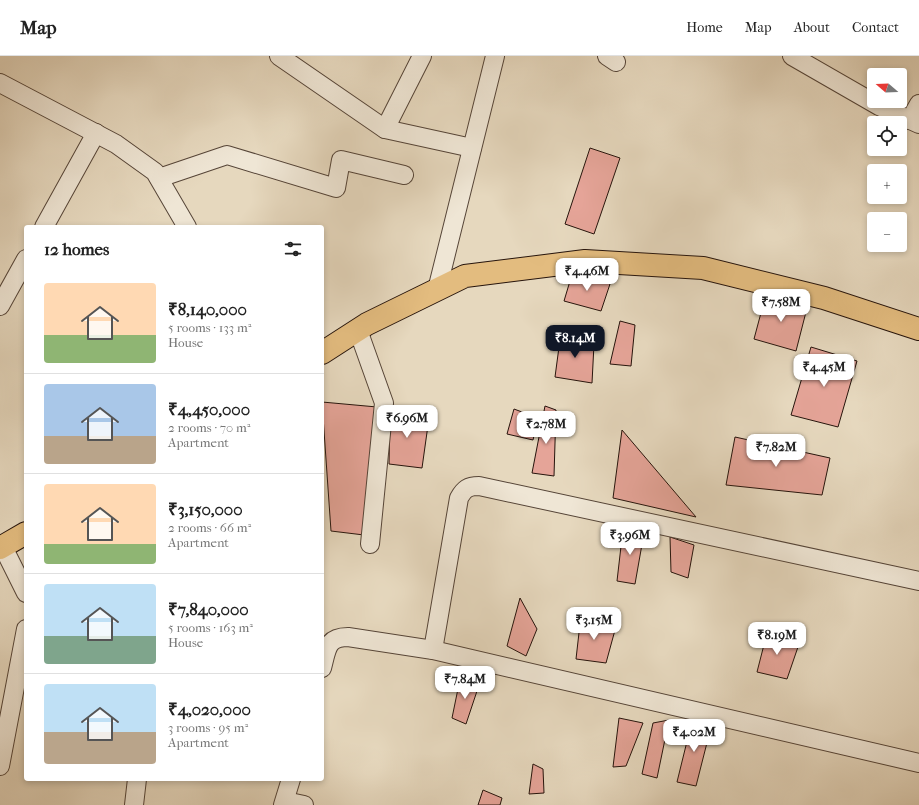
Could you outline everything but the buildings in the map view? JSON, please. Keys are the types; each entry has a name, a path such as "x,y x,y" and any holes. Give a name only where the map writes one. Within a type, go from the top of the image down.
{"main road":[{"path":"324,352 358,330 465,276 585,260 703,268 824,298 919,329"},
{"path":"1,548 24,534"}],"street":[{"path":"279,56 385,129 472,148"},
{"path":"385,129 422,56"},
{"path":"437,290 495,56"},
{"path":"792,56 880,106 915,122 919,104"},
{"path":"0,83 116,144 155,172 186,225"},
{"path":"45,225 96,133"},
{"path":"159,178 227,155 336,188 341,160 404,175"},
{"path":"0,306 24,263"},
{"path":"358,330 384,403 370,544"},
{"path":"433,650 459,498 463,491 470,486 486,488 919,581"},
{"path":"1,548 24,589"},
{"path":"324,661 329,645 334,639 339,637 433,650 919,763"},
{"path":"0,766 24,640"},
{"path":"134,805 137,781"},
{"path":"290,781 284,803 304,805"}]}
